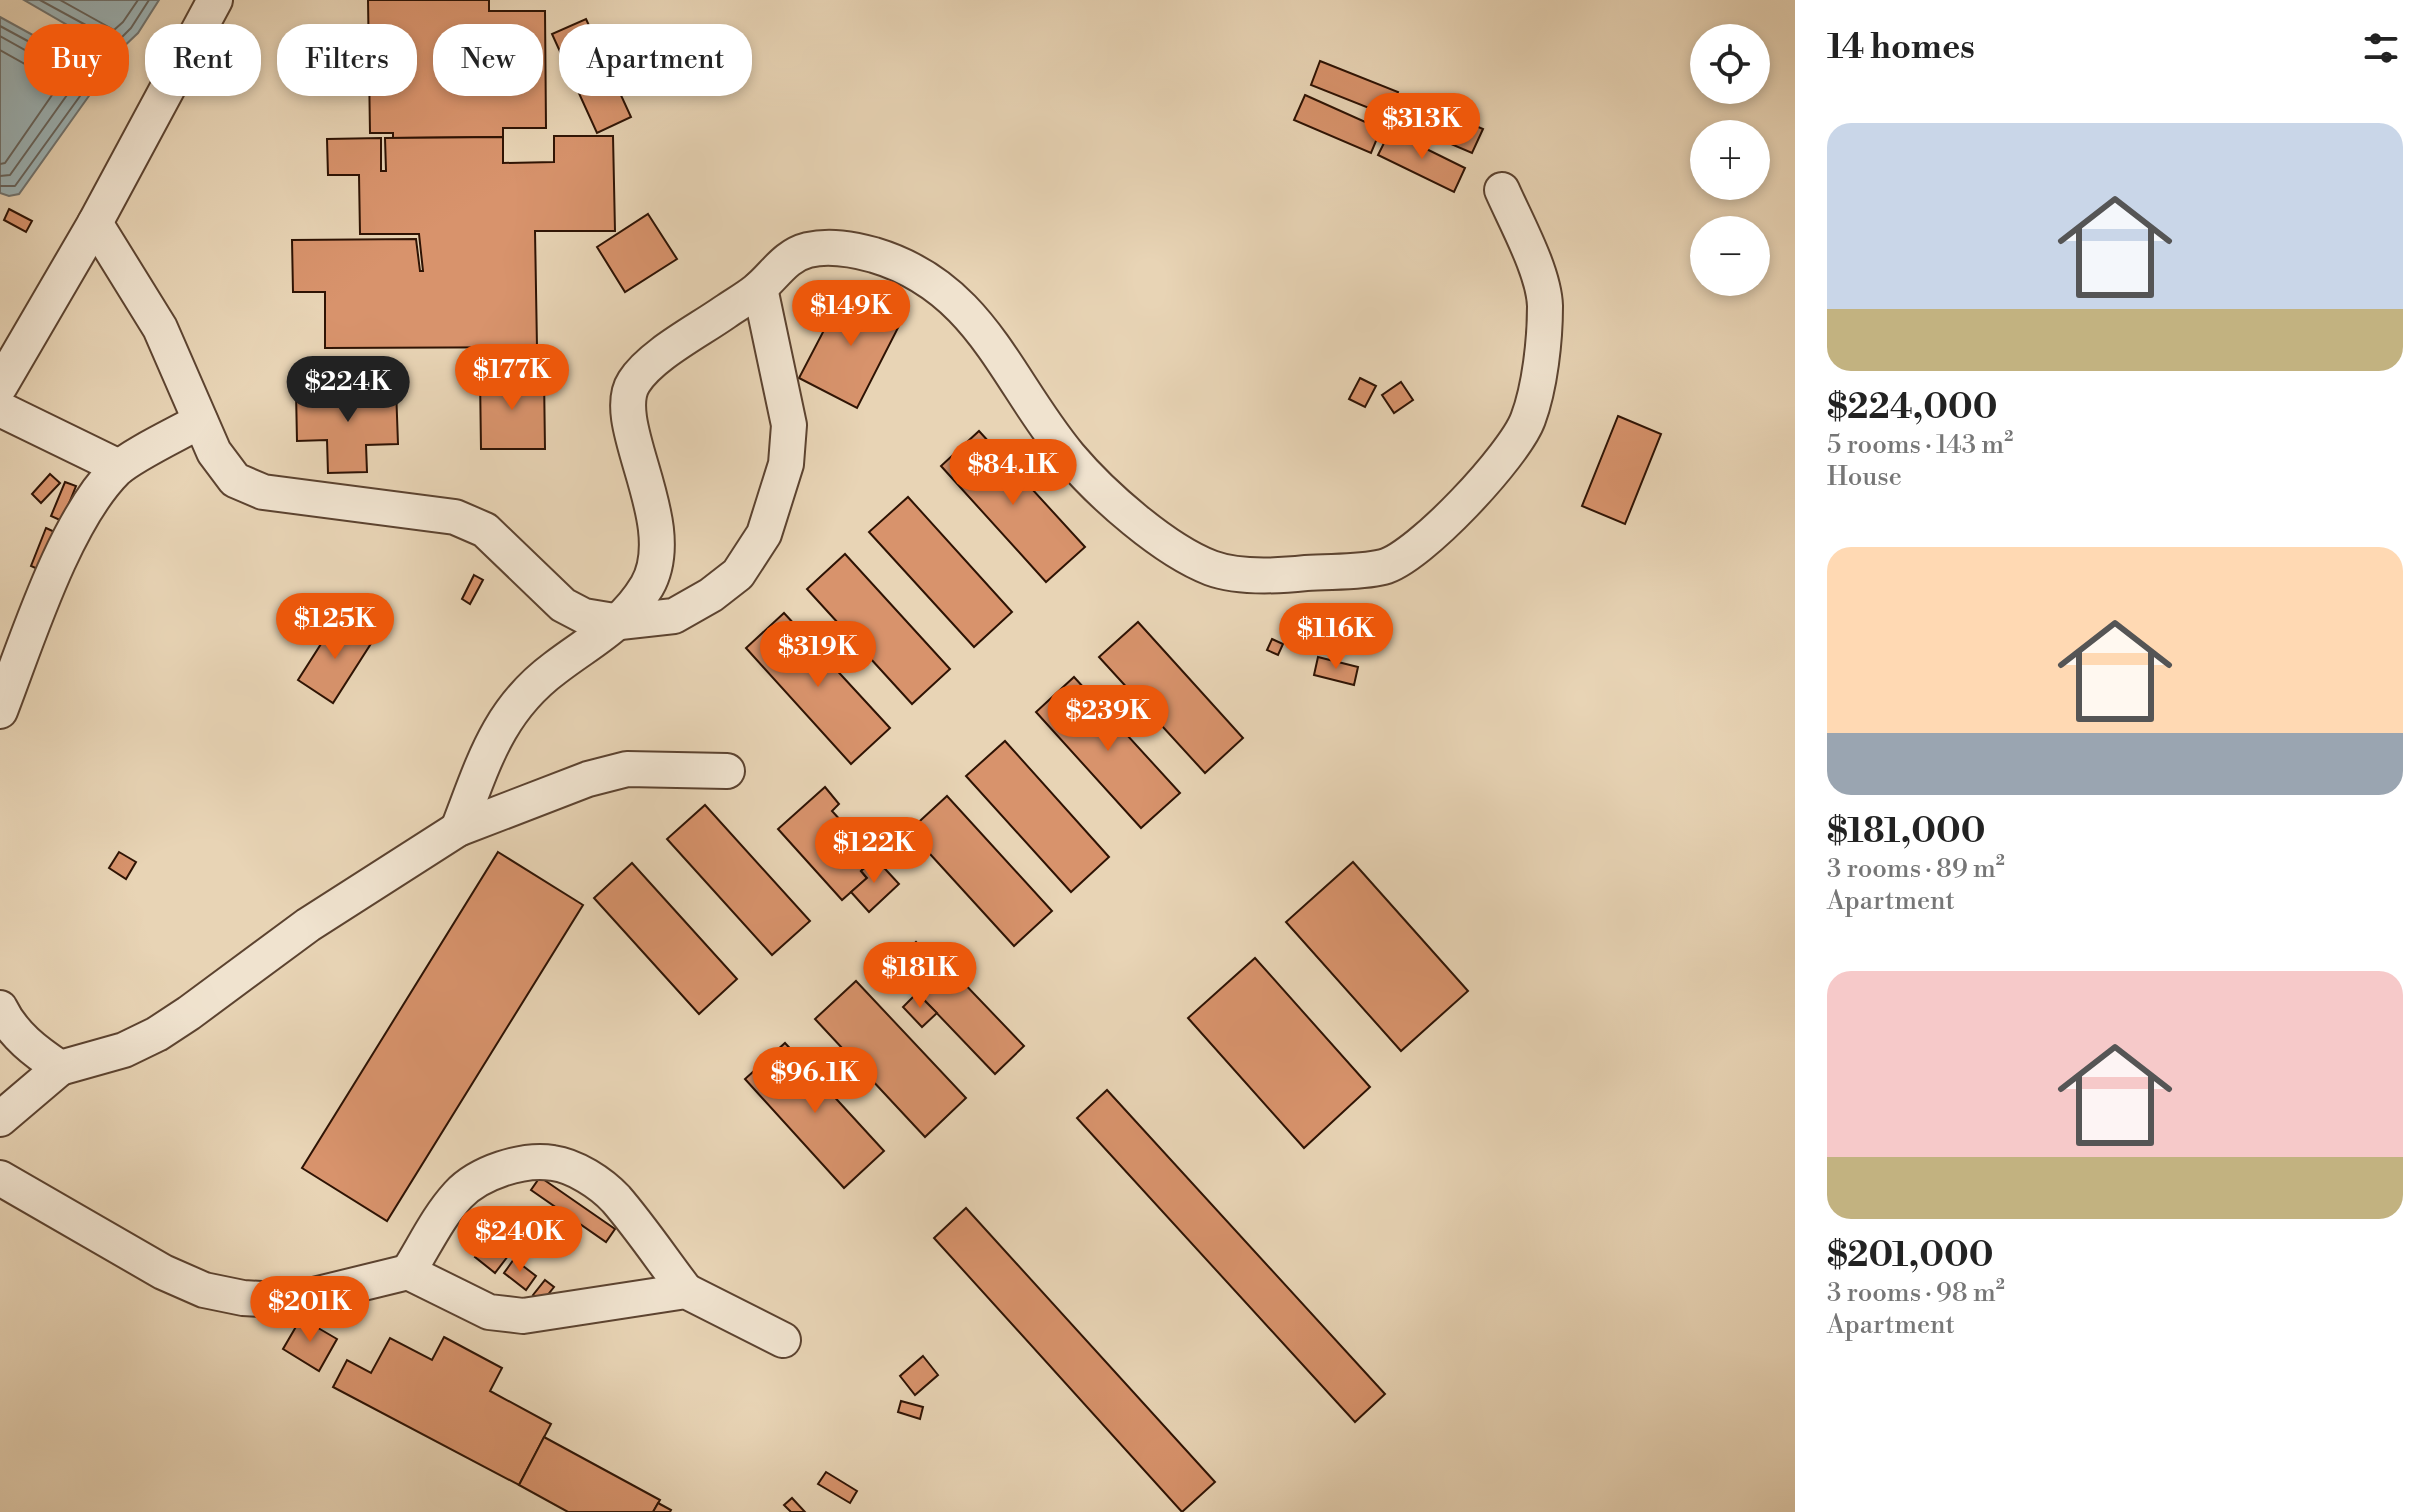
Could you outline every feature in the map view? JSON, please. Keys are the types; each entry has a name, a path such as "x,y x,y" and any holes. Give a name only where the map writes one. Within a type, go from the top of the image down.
{"street":[{"path":"0,386 95,223 215,0"},
{"path":"458,829 493,737 515,707 552,669 594,643 620,622 647,585 655,565 653,509 628,415 632,383 653,361 760,288 782,264 801,252 828,246 864,252 893,261 944,291 970,314 1069,455 1106,494 1180,553 1215,570 1241,573 1296,574 1386,567 1411,551 1441,525 1509,452 1530,415 1543,344 1545,302 1536,265 1502,190"},
{"path":"95,223 160,328 214,452 235,480 263,492 455,517 485,530 563,605 584,616 620,622 674,616 711,595 738,574 764,534 786,464 789,425 760,288"},
{"path":"0,409 119,467"},
{"path":"0,711 59,563 92,498 119,467 200,421"},
{"path":"0,1119 60,1068 124,1050 157,1034 308,925 458,829 588,779 627,769 727,771"},
{"path":"0,1008 16,1032 35,1051 60,1068"},
{"path":"408,1272 459,1193 507,1167 534,1162 555,1163 593,1180 615,1198 686,1291 783,1340"},
{"path":"0,1178 163,1272 204,1290 243,1298 278,1300 314,1295 408,1272 489,1312 523,1316 686,1291"}],"water":[{"path":"24,0 159,0 129,42 129,24 66,24"},
{"path":"0,17 24,30 24,96 89,96 19,194 9,196 0,193"}],"building":[{"path":"368,0 489,0 489,11 545,11 546,128 503,128 503,137 393,138 393,133 370,133 369,96 417,96 417,24 368,24"},
{"path":"559,31 559,49 552,34"},
{"path":"1320,61 1398,92 1389,116 1311,85"},
{"path":"1305,95 1381,129 1371,153 1294,120"},
{"path":"580,96 621,96 631,117 597,133"},
{"path":"1406,96 1483,129 1472,153 1395,120"},
{"path":"1390,131 1465,168 1454,192 1378,155"},
{"path":"554,136 613,136 615,231 535,231 537,347 325,348 325,292 293,292 292,240 416,239 420,271 423,271 419,234 360,234 359,175 328,175 327,139 381,138 381,171 386,171 385,138 503,137 503,163 554,162"},
{"path":"9,209 32,221 26,232 4,220"},
{"path":"648,214 677,259 625,292 597,247"},
{"path":"846,288 903,318 857,408 799,378"},
{"path":"480,376 544,376 545,449 481,449"},
{"path":"1360,378 1376,386 1365,407 1349,399"},
{"path":"1401,382 1413,400 1394,413 1382,395"},
{"path":"396,388 398,444 366,445 367,472 328,473 327,440 297,441 296,391"},
{"path":"1618,416 1661,434 1625,524 1582,506"},
{"path":"979,431 1085,547 1046,582 941,466"},
{"path":"50,474 60,483 41,503 32,494"},
{"path":"65,482 76,486 62,521 51,516"},
{"path":"908,497 1012,612 974,647 869,532"},
{"path":"46,528 57,533 42,571 31,566"},
{"path":"845,554 950,669 912,704 807,589"},
{"path":"474,575 483,580 470,604 462,599"},
{"path":"784,613 890,728 851,764 746,648"},
{"path":"337,619 372,642 333,703 298,680"},
{"path":"1138,622 1243,738 1205,773 1099,657"},
{"path":"1272,639 1283,644 1278,655 1267,650"},
{"path":"1318,657 1358,667 1354,685 1314,675"},
{"path":"1074,677 1180,793 1141,828 1036,712"},
{"path":"1005,741 1109,857 1071,892 966,776"},
{"path":"825,787 839,804 832,811 875,858 861,871 867,878 842,900 778,829"},
{"path":"947,796 1052,911 1014,946 909,831"},
{"path":"705,805 810,921 772,955 667,839"},
{"path":"119,852 136,862 126,879 109,868"},
{"path":"498,852 583,905 387,1221 302,1168"},
{"path":"875,858 899,884 869,912 851,892 867,878 861,871"},
{"path":"1353,862 1468,991 1401,1051 1286,922"},
{"path":"632,863 737,979 699,1014 594,898"},
{"path":"916,942 931,957 910,976 896,961"},
{"path":"935,953 1024,1046 995,1074 906,981"},
{"path":"1255,958 1370,1087 1304,1148 1188,1018"},
{"path":"856,981 966,1098 925,1137 815,1019"},
{"path":"917,993 937,1013 922,1027 903,1007"},
{"path":"785,1043 884,1151 844,1188 745,1079"},
{"path":"1107,1090 1385,1394 1355,1422 1077,1118"},
{"path":"540,1177 615,1229 606,1242 531,1190"},
{"path":"966,1208 1215,1482 1182,1512 934,1238"},
{"path":"488,1241 508,1256 495,1273 475,1257"},
{"path":"514,1259 536,1276 526,1290 504,1273"},
{"path":"545,1280 554,1287 542,1302 533,1295"},
{"path":"301,1318 337,1339 319,1371 283,1349"},
{"path":"444,1337 502,1368 490,1391 551,1424 519,1485 333,1387 347,1360 371,1373 390,1338 432,1360"},
{"path":"923,1356 938,1375 915,1395 900,1376"},
{"path":"901,1401 923,1407 920,1419 898,1412"},
{"path":"544,1437 660,1500 653,1512 568,1512 519,1485"},
{"path":"826,1472 857,1491 850,1503 818,1484"},
{"path":"792,1498 805,1512 791,1512 784,1505"},
{"path":"658,1503 671,1510 670,1512 653,1512"}]}
